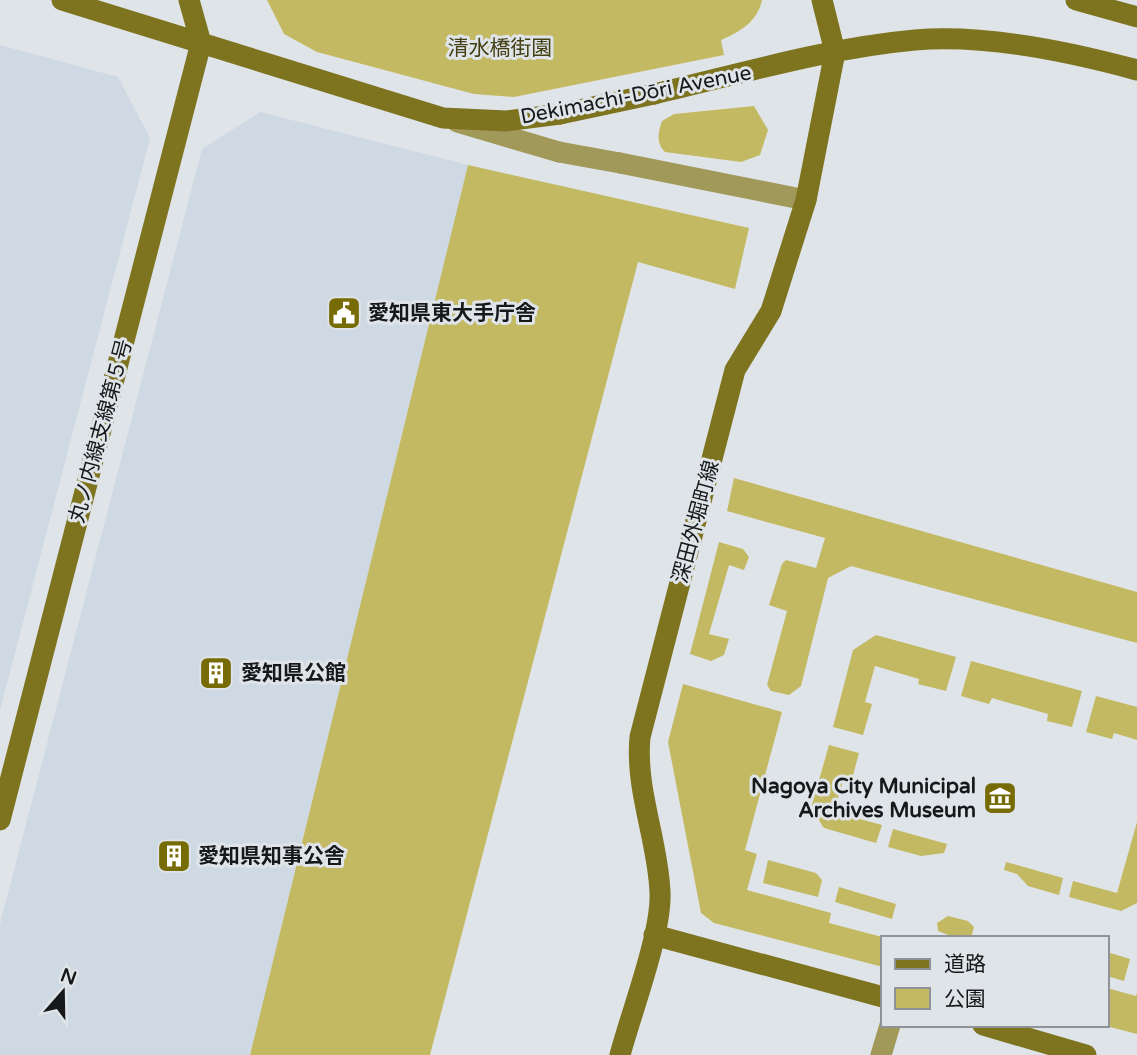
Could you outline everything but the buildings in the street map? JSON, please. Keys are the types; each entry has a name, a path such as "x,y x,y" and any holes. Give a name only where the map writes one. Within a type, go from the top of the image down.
{"street":[{"name":"Dekimachi-Dōri Avenue","path":"62,0 443,118 506,121 560,114 835,52 917,40 999,43 1076,53 1137,70"},
{"path":"189,0 201,43"},
{"name":"深田外堀町線","path":"620,1055 654,935 660,894 638,761 640,737 735,370 771,311 806,200 835,52 822,0"},
{"path":"1076,0 1137,17"},
{"name":"丸ノ内線支線第５号","path":"0,820 201,43"},
{"path":"443,118 535,147 806,200"},
{"path":"654,935 881,996"},
{"path":"881,1055 889,1027"},
{"path":"990,1027 1086,1055"}],"shaded area":[{"path":"0,45 118,77 150,138 0,710"},
{"path":"260,112 468,165 250,1055 0,1055 0,924 202,149"}],"green space":[{"name":"清水橋街園","path":"267,0 762,0 757,14 747,25 721,40 724,55 514,97 474,94 317,52 284,34"},
{"path":"754,106 768,130 760,155 741,162 665,152 660,145 662,121 674,114"},
{"path":"468,165 749,228 735,289 638,262 430,1055 250,1055"},
{"path":"734,478 1137,592 1137,643 851,566 828,578 801,686 789,695 771,691 767,685 787,611 769,605 782,564 786,560 816,568 825,538 727,511"},
{"path":"719,542 743,549 749,557 744,570 729,565 709,634 729,639 724,655 711,661 690,654"},
{"path":"876,635 956,657 946,691 918,684 919,679 875,666 865,702 872,704 863,735 833,727 853,650"},
{"path":"971,661 1082,691 1072,727 1047,721 1048,714 992,698 989,704 961,696"},
{"path":"683,684 782,712 745,850 757,854 747,890 831,913 829,923 881,937 881,966 714,923 701,913 668,742"},
{"path":"1096,696 1137,707 1137,740 1114,733 1112,739 1086,732"},
{"path":"829,745 859,753 851,783 843,781 834,812 882,825 876,843 824,828 811,808"},
{"path":"1137,822 1137,903 1121,911 1069,897 1073,881 1117,893"},
{"path":"893,829 947,844 944,853 921,856 888,847"},
{"path":"768,860 816,873 822,880 818,897 763,883"},
{"path":"1006,862 1063,878 1059,895 1028,886 1017,874 1004,870"},
{"path":"839,887 896,904 892,919 835,902"},
{"path":"948,916 968,921 974,927 972,936 951,936 938,931 937,923"},
{"path":"1109,953 1130,959 1124,981 1109,977"},
{"path":"1109,989 1136,996 1137,993 1137,1034 1109,1027"}],"place":[{"name":"愛知県東大手庁舎","path":"344,313"},
{"name":"愛知県公館","path":"216,673"},
{"name":"Nagoya City Municipal Archives Museum","path":"1000,798"},
{"name":"愛知県知事公舎","path":"174,856"}]}
